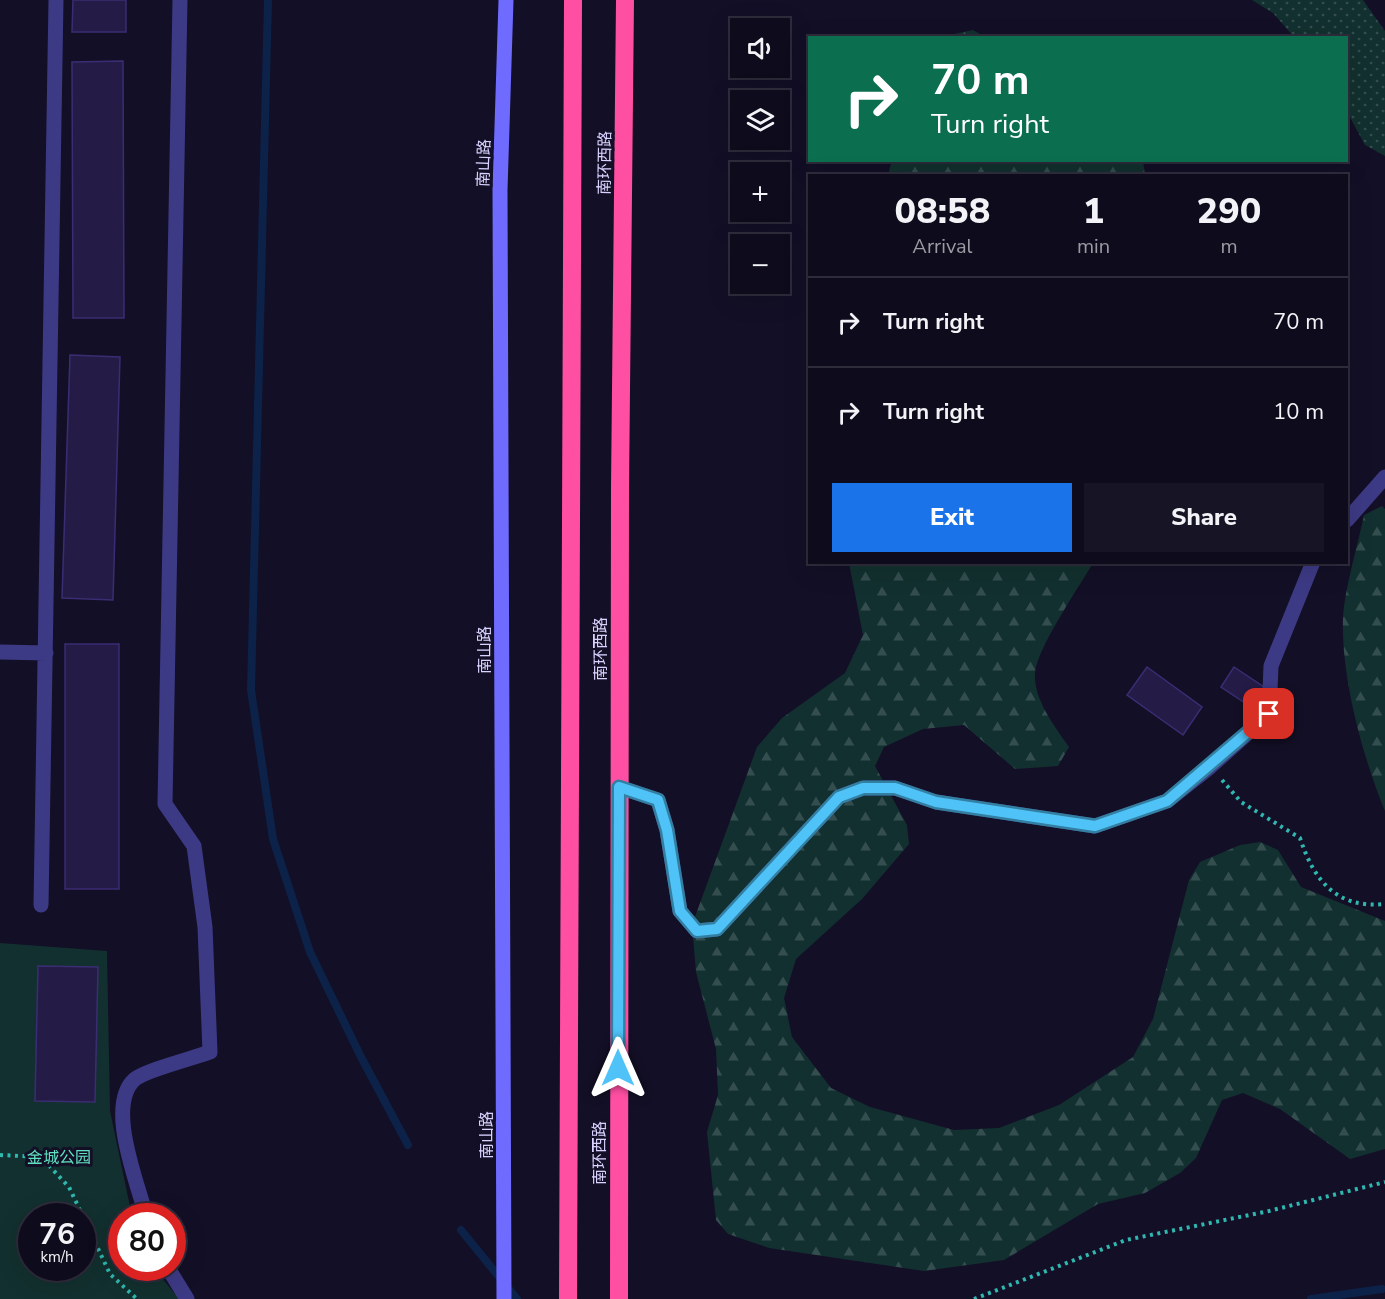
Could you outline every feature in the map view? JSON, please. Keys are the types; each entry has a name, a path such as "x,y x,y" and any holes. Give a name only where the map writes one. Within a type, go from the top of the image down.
{"highway":[{"name":"南环西路","path":"568,1299 573,0"},
{"name":"南环西路","path":"619,1299 619,787 625,0"}],"street":[{"path":"41,905 56,0"},
{"path":"143,1203 122,1125 123,1096 136,1078 210,1052 205,927 194,846 165,804 180,0"},
{"name":"南山路","path":"504,1299 500,190 506,0"},
{"path":"1348,519 1385,477"},
{"path":"619,787 658,800 667,830 680,911 697,931 717,929 839,797 863,788 895,788 936,802 1095,826 1167,801 1210,767 1269,714 1270,666 1312,564"},
{"path":"0,652 46,653"},
{"path":"176,1281 187,1299"}],"path":[{"path":"1210,767 1240,802 1300,838 1308,865 1330,892 1364,906 1385,904"},
{"path":"0,1155 41,1157 69,1187 110,1274 137,1299"},
{"path":"974,1299 1126,1239 1269,1211 1385,1182"}],"green space":[{"path":"1252,0 1363,0 1385,31 1385,156 1365,145 1348,114 1348,36 1293,36 1273,13"},
{"path":"973,30 983,36 945,36"},
{"path":"891,162 1143,162 1145,174 888,174"},
{"path":"1382,506 1385,509 1385,811 1369,767 1355,717 1343,642 1344,608 1364,515"},
{"path":"849,564 1092,564 1043,649 1035,673 1035,683 1041,703 1069,747 1058,766 1015,769 964,725 923,729 884,747 875,766 907,825 909,844 862,899 796,959 784,998 792,1037 831,1088 870,1107 954,1130 999,1128 1059,1105 1133,1057 1153,1019 1189,880 1200,862 1240,845 1260,842 1278,850 1301,887 1385,921 1385,1149 1350,1159 1280,1109 1243,1093 1222,1100 1196,1158 1180,1173 1145,1193 1098,1204 1004,1260 924,1271 769,1248 728,1234 716,1220 707,1132 718,1095 716,1049 696,972 692,925 757,747 782,718 845,673 863,635"},
{"name":"金城公园","path":"0,943 107,951 110,1111 129,1203 108,1203 108,1281 164,1281 179,1299 0,1299"}],"building":[{"path":"73,0 126,0 126,32 72,32"},
{"path":"123,61 124,318 73,318 72,62"},
{"path":"70,355 120,357 113,600 62,598"},
{"path":"65,644 119,644 119,889 65,889"},
{"path":"1147,667 1202,707 1183,735 1127,695"},
{"path":"1234,667 1264,687 1251,707 1221,687"},
{"path":"38,966 98,967 95,1102 35,1101"}],"waterway":[{"path":"268,0 251,690 273,839 310,952 361,1057 408,1145"},
{"path":"461,1230 517,1299"},
{"path":"1311,1299 1382,1289"}],"route":[{"path":"618,1068 619,787 658,800 667,830 680,911 697,931 717,929 839,797 863,788 895,788 936,802 1095,826 1167,801 1210,767 1269,714"}]}
